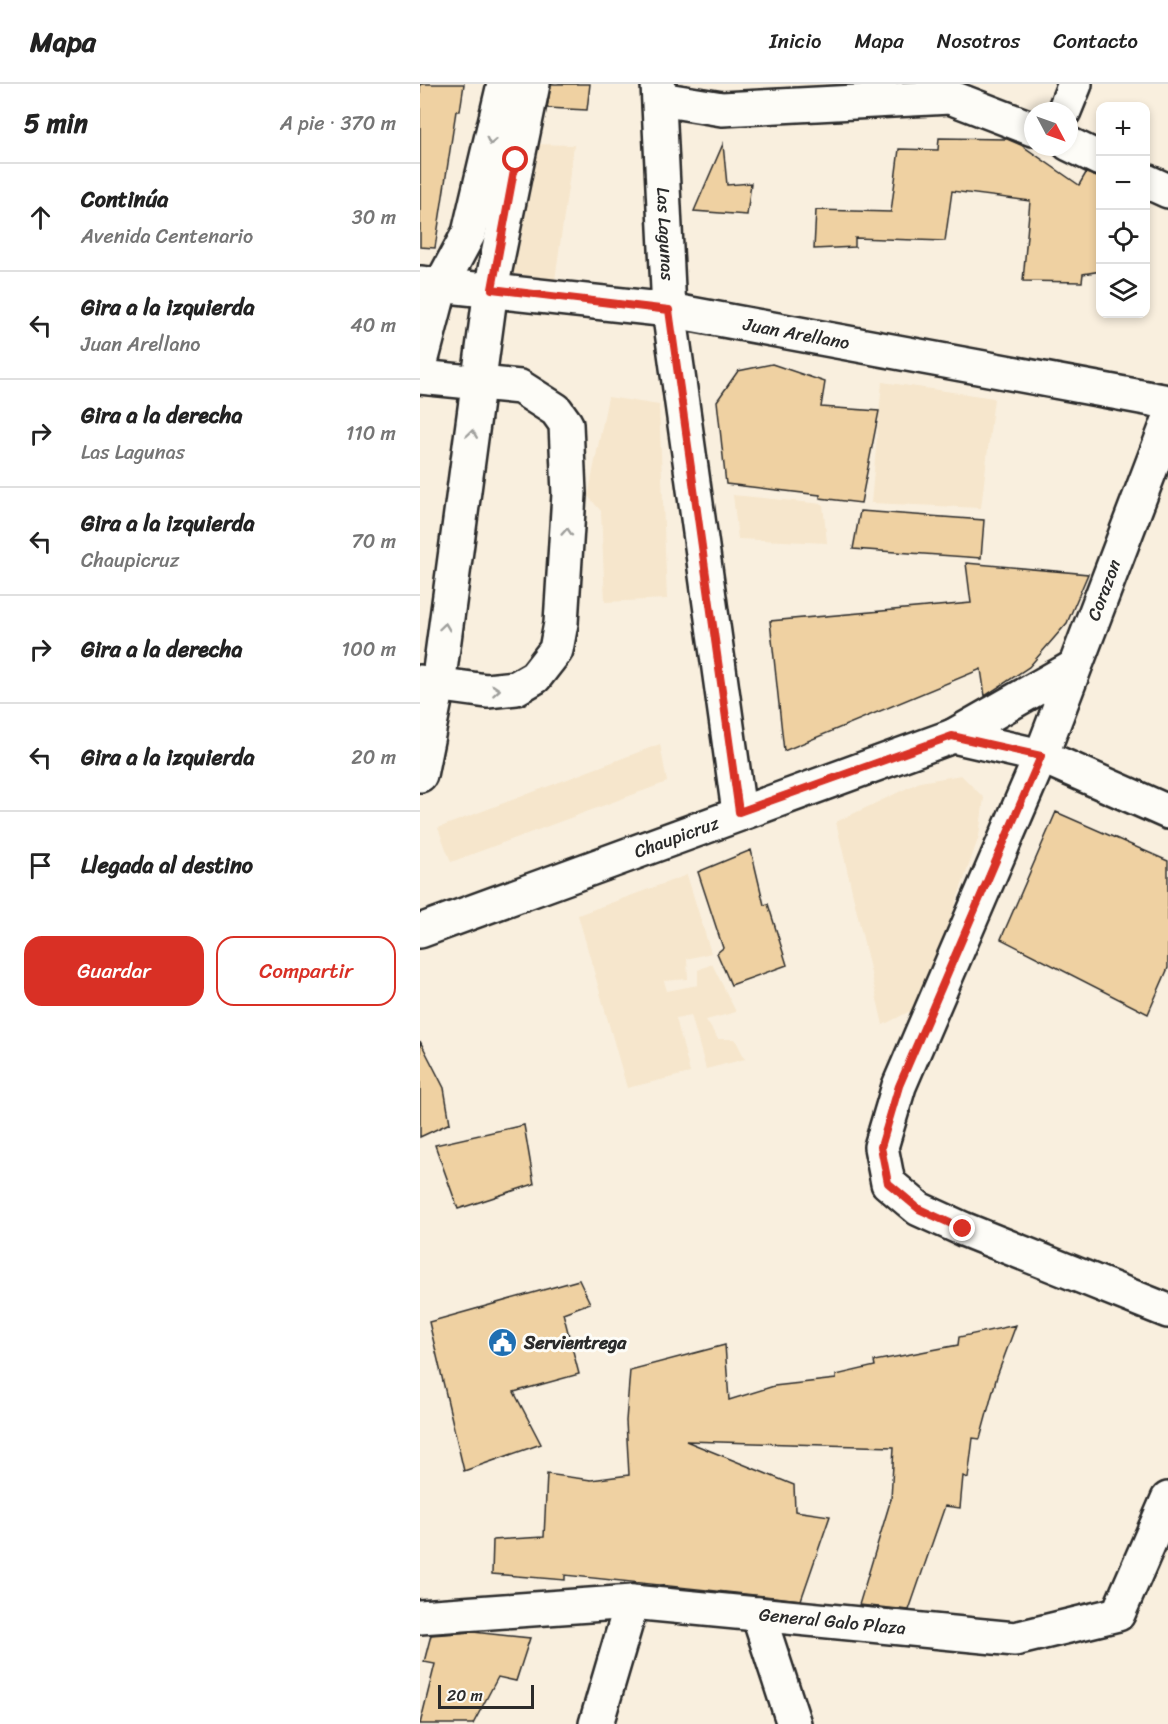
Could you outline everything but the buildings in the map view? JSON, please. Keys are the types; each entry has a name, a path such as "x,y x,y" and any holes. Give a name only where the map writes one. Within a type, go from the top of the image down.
{"street":[{"path":"420,366 430,284 469,233 504,84"},
{"path":"420,775 429,684 479,382 492,289 533,84"},
{"path":"1068,102 1075,84"},
{"path":"659,92 731,97 955,91 1024,125"},
{"name":"Las Lagunas","path":"659,92 669,310 739,812"},
{"path":"1078,148 1096,157"},
{"path":"1150,183 1168,191"},
{"name":"Juan Arellano","path":"430,284 669,310 1168,402"},
{"path":"420,377 520,387 556,410 566,424 569,494 561,623 556,650 535,676 516,688 487,691 429,684"},
{"name":"Corazon","path":"1168,423 1041,756 899,1086 881,1147 888,1183 919,1209 963,1229 1168,1311"},
{"name":"Chaupicruz","path":"420,931 739,812 952,736 1074,667"},
{"path":"952,736 1041,756 1168,812"},
{"name":"General Galo Plaza","path":"420,1617 632,1602 1015,1639 1118,1614 1168,1499"},
{"path":"596,1724 632,1602"},
{"path":"758,1614 794,1724"}],"shaded area":[{"path":"531,144 574,145 555,280 506,272"},
{"path":"882,382 994,398 981,508 871,503"},
{"path":"608,397 659,405 667,599 605,602 601,511 588,496"},
{"path":"733,495 823,504 827,543 738,539"},
{"path":"660,744 667,782 451,862 438,828"},
{"path":"961,775 984,798 979,836 920,1006 883,1025 836,822 920,782"},
{"path":"687,875 711,953 687,959 688,979 664,981 667,991 698,985 698,970 712,964 736,1012 706,1020 718,1039 735,1039 745,1059 706,1069 691,1015 676,1018 690,1073 627,1088 578,915"}],"place":[{"name":"Servientrega","path":"503,1343"}],"route":[{"path":"516,160 492,289 669,310 739,812 952,736 1041,756 899,1086 881,1147 888,1183 919,1209 963,1229"}]}
